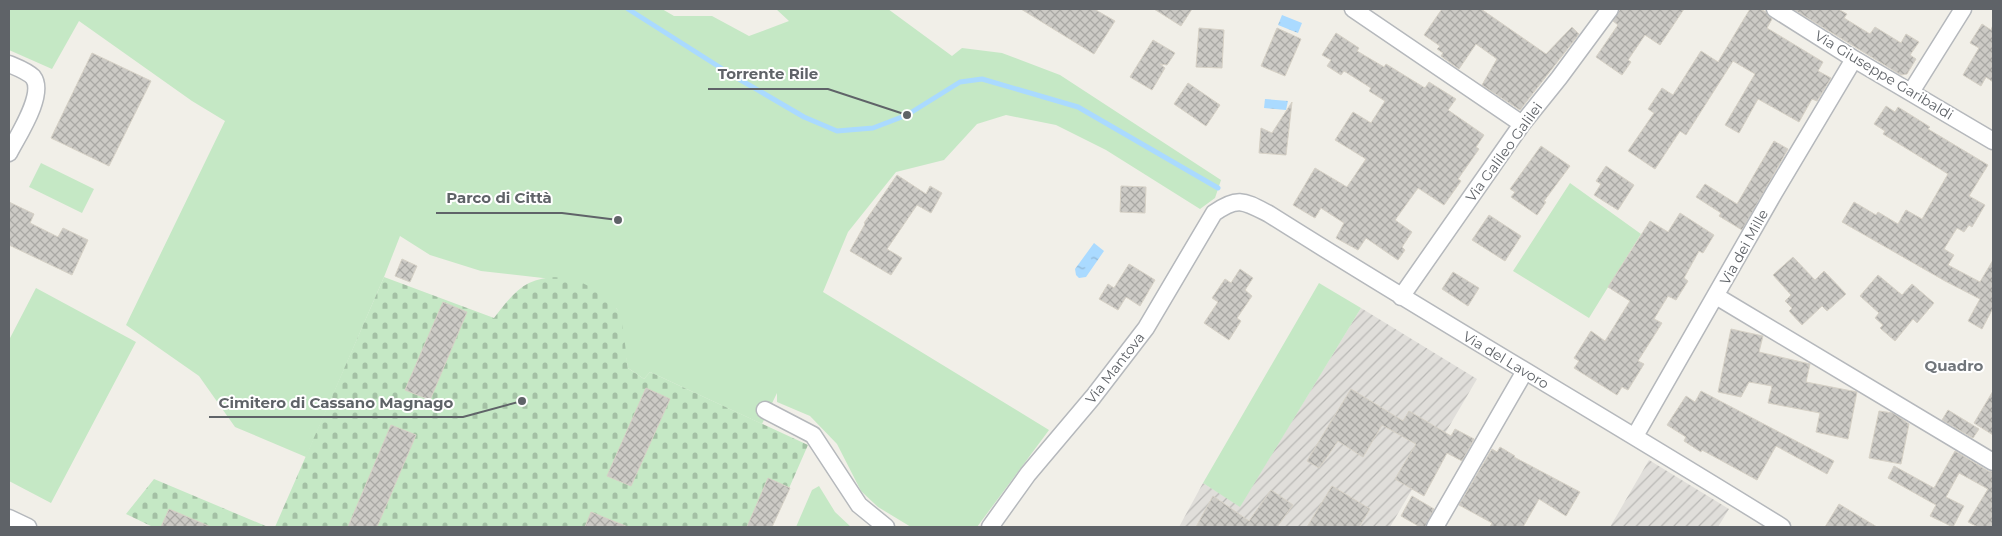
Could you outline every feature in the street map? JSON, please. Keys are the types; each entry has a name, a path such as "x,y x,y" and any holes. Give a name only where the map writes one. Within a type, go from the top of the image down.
{"street":[{"path":"1353,9 1522,124"},
{"name":"Via Galileo Galilei","path":"1401,297 1522,124 1610,9"},
{"name":"Via Giuseppe Garibaldi","path":"1775,9 1854,59 1993,141"},
{"path":"1911,92 1963,9"},
{"name":"Via dei Mille","path":"1635,436 1774,193 1854,59"},
{"path":"9,64 24,71 33,78 37,91 34,103 9,153"},
{"name":"Via del Lavoro","path":"1228,203 1246,202 1269,214 1401,297 1635,436 1782,527"},
{"name":"Via Mantova","path":"990,527 1028,474 1093,397 1146,328 1214,213 1228,203"},
{"path":"1716,296 1993,462"},
{"path":"1435,527 1525,370"},
{"path":"765,410 813,435 859,505 886,527"},
{"path":"9,518 28,527"}],"shaded area":[{"path":"1361,308 1477,379 1390,527 1179,527 1203,483 1240,506"},
{"path":"1649,460 1729,509 1718,527 1610,527"}],"green space":[{"path":"9,9 662,9 674,16 712,16 749,36 789,21 776,9 888,9 952,56 962,48 1002,53 1060,75 1221,180 1215,198 1200,209 1106,150 1056,125 1006,115 977,124 944,160 896,172 848,232 823,292 1049,430 977,527 911,527 878,507 861,491 837,444 810,416 777,402 777,393 762,424 650,372 644,379 628,368 617,309 559,278 481,271 430,255 400,236 306,457 235,427 199,376 126,325 225,121 192,101 79,21 52,69 9,50"},
{"path":"41,163 94,189 82,213 29,187"},
{"path":"1570,183 1641,234 1589,318 1513,271"},
{"path":"384,277 494,318 519,290 539,279 561,277 581,282 591,287 618,311 628,368 644,379 650,372 808,445 772,527 275,527"},
{"path":"1319,283 1361,308 1240,507 1203,483"},
{"path":"36,288 136,342 51,503 9,481 9,340"},
{"path":"154,479 268,527 153,527 126,514"},
{"path":"819,486 835,512 851,527 796,527 812,490"}],"water":[{"path":"1282,15 1302,23 1298,33 1278,25"},
{"path":"1265,99 1288,101 1286,110 1264,108"},
{"path":"1094,243 1104,251 1086,277 1079,278 1076,275 1075,269"}],"building":[{"path":"1021,9 1094,9 1115,21 1094,54"},
{"path":"1154,9 1192,9 1181,26"},
{"path":"1442,9 1481,9 1546,54 1572,27 1579,34 1520,110 1482,85 1497,59 1476,44 1459,69 1441,56 1443,53 1437,49 1440,46 1424,35"},
{"path":"1620,9 1684,9 1660,45 1645,35 1628,60 1631,62 1622,75 1596,57 1618,25 1613,21"},
{"path":"1750,9 1760,9 1766,12 1772,19 1767,28 1823,62 1818,71 1831,78 1817,101 1812,99 1799,122 1758,99 1739,133 1725,125 1755,74 1733,61 1686,135 1680,131 1655,169 1628,151 1654,113 1648,109 1662,88 1673,95 1701,51 1718,62"},
{"path":"1793,9 1838,9 1847,14 1844,18 1870,34 1875,27 1901,43 1906,34 1919,42 1910,55 1916,59 1907,74 1901,75"},
{"path":"1982,24 1991,30 1993,25 1993,82 1986,77 1981,86 1963,75 1979,48 1970,43"},
{"path":"1199,28 1224,30 1222,68 1196,67"},
{"path":"1277,28 1301,39 1285,76 1261,66"},
{"path":"1336,33 1359,48 1357,51 1384,67 1386,64 1425,88 1429,82 1456,99 1448,110 1484,135 1476,147 1479,149 1458,179 1461,181 1444,205 1418,188 1395,220 1412,232 1402,247 1405,250 1398,260 1366,238 1358,250 1336,238 1344,223 1321,208 1315,218 1293,205 1315,168 1347,187 1366,159 1335,140 1353,112 1371,123 1385,101 1369,91 1371,88 1344,71 1341,75 1327,66 1331,60 1322,55"},
{"path":"1153,40 1175,53 1167,65 1160,64 1165,68 1152,90 1130,77"},
{"path":"92,53 151,81 109,166 51,138"},
{"path":"1188,83 1220,105 1206,126 1174,104"},
{"path":"1292,102 1286,155 1259,153 1261,128 1272,133"},
{"path":"1886,106 1895,112 1898,107 1930,127 1928,129 1988,165 1969,196 1985,205 1972,227 1969,225 1964,232 1957,228 1944,249 1954,255 1948,265 1980,282 1993,260 1993,308 1982,329 1968,321 1980,299 1842,222 1854,202 1876,215 1878,212 1898,224 1906,210 1922,219 1948,174 1883,134 1885,131 1874,124"},
{"path":"1774,141 1788,149 1742,230 1719,216 1721,213 1696,197 1705,184 1737,204"},
{"path":"1541,146 1570,166 1544,201 1546,202 1537,215 1511,197 1515,192 1510,189"},
{"path":"1606,166 1634,185 1618,210 1594,195 1601,184 1596,181"},
{"path":"897,175 926,194 930,186 942,193 931,213 917,205 887,249 902,258 891,275 850,251 864,223"},
{"path":"1121,186 1146,187 1145,213 1120,212"},
{"path":"9,202 34,214 30,223 58,237 63,228 88,240 72,275 9,245"},
{"path":"1680,213 1714,235 1703,253 1699,251 1684,278 1688,281 1676,300 1668,296 1654,319 1662,323 1638,361 1644,364 1628,390 1622,387 1617,395 1574,368 1579,361 1574,358 1591,331 1605,341 1630,301 1608,287 1650,221 1668,232"},
{"path":"1489,215 1521,236 1505,261 1472,240"},
{"path":"1793,257 1815,280 1824,271 1846,294 1827,311 1822,306 1802,325 1789,311 1792,308 1785,301 1791,295 1773,275"},
{"path":"402,259 417,266 410,282 395,276"},
{"path":"1129,264 1155,280 1140,306 1126,297 1118,310 1099,299 1108,284 1114,288"},
{"path":"1240,269 1253,278 1245,290 1252,296 1237,318 1241,321 1229,340 1204,323 1218,302 1212,298 1225,279 1231,283"},
{"path":"1453,272 1479,288 1468,306 1442,289"},
{"path":"1878,275 1902,295 1912,284 1934,303 1917,323 1913,319 1895,341 1880,328 1883,325 1875,318 1879,313 1860,296"},
{"path":"443,302 467,312 430,400 405,390"},
{"path":"1731,329 1763,336 1759,352 1810,364 1806,382 1857,392 1848,439 1816,432 1820,413 1768,403 1772,386 1749,382 1741,397 1718,392"},
{"path":"646,388 670,399 631,486 607,476"},
{"path":"1351,389 1403,421 1409,411 1451,436 1455,429 1474,439 1462,461 1447,453 1424,496 1395,479 1416,444 1382,425 1363,457 1338,441 1319,468 1307,461"},
{"path":"1701,391 1834,461 1827,474 1776,446 1757,480 1702,450 1701,452 1684,441 1686,437 1667,425 1686,396 1695,402"},
{"path":"1993,391 1993,435 1974,423"},
{"path":"1948,410 1979,429 1973,438 1942,420"},
{"path":"1879,411 1893,413 1909,424 1901,464 1869,458"},
{"path":"391,425 416,435 377,527 348,527"},
{"path":"1500,447 1514,457 1580,492 1566,516 1539,499 1523,527 1490,527 1492,523 1459,505 1492,449 1497,452"},
{"path":"1955,451 1988,471 1993,472 1993,527 1978,527 1968,522 1988,489 1959,473 1946,497 1964,506 1953,527 1930,516 1936,505 1888,478 1894,466 1934,488"},
{"path":"768,478 790,488 772,527 747,527"},
{"path":"1332,486 1370,509 1359,527 1307,527"},
{"path":"1271,490 1293,505 1277,527 1196,527 1213,496 1249,521"},
{"path":"1412,496 1434,509 1425,527 1420,527 1401,516"},
{"path":"1839,504 1877,527 1825,527"},
{"path":"169,509 211,527 161,527"},
{"path":"591,512 628,527 585,527"}],"waterway":[{"path":"628,9 732,75 804,117 837,131 873,128 907,115 960,82 982,79 1078,107 1218,188"}],"place":[{"name":"Torrente Rile","path":"907,115"},
{"name":"Parco di Città","path":"618,220"},
{"name":"Cimitero di Cassano Magnago","path":"522,401"}],"district":[{"name":"Quadro","path":"1954,366"}]}
